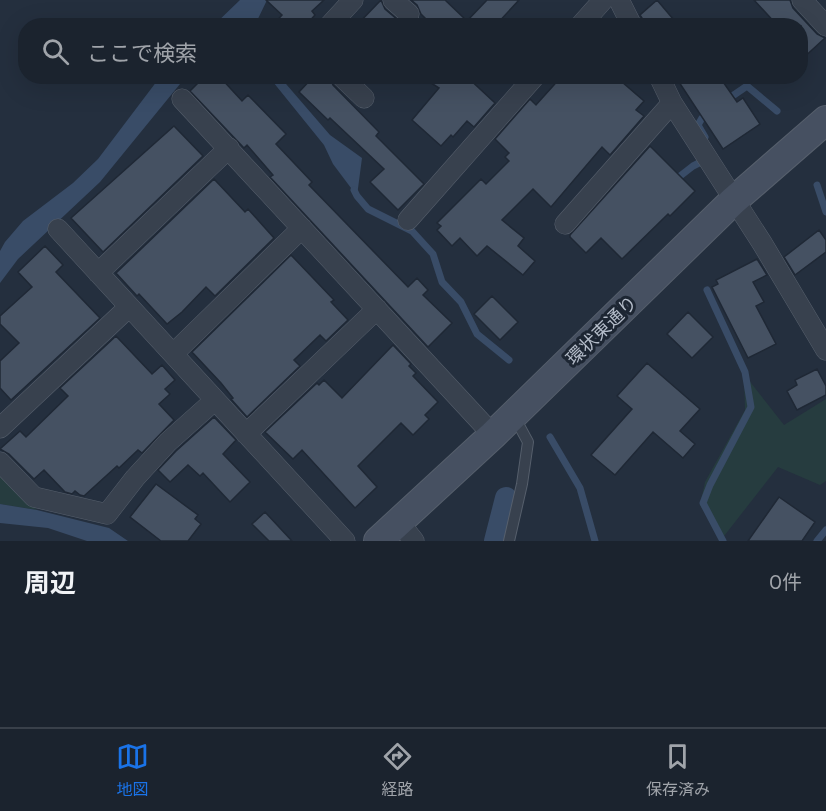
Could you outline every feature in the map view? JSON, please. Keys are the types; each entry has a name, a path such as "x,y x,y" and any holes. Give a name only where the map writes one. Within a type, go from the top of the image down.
{"main road":[{"name":"環状東通り","path":"397,535 513,415 733,201 823,128"}],"street":[{"path":"336,18 353,0"},
{"path":"393,0 409,14"},
{"path":"587,18 603,0"},
{"path":"619,0 628,18"},
{"path":"802,0 826,26"},
{"path":"349,84 364,98"},
{"path":"408,220 528,84"},
{"path":"663,84 672,103 762,243 826,350"},
{"path":"182,99 493,435"},
{"path":"566,224 672,103"},
{"path":"98,273 229,148"},
{"path":"172,354 302,228"},
{"path":"58,230 345,541"},
{"path":"0,428 129,307"},
{"path":"246,434 377,309"},
{"path":"0,462 34,497 107,514 135,478 168,442 215,400"}],"lane":[{"path":"509,541 522,484 528,442 513,415"}],"green space":[{"path":"744,374 784,425 826,399 826,481 820,485 778,467 721,540 700,505 705,482 745,410"},
{"path":"0,472 37,510 0,504"}],"water":[{"path":"240,0 267,0 258,18 221,18"},
{"path":"155,84 180,84 100,182 18,259 0,283 0,251 5,242 23,221 73,183 98,159"},
{"path":"275,84 286,84 330,135 362,158 357,196 333,164 324,145"},
{"path":"0,504 37,510 109,528 128,541 87,541 48,528 0,523"}],"building":[{"path":"266,0 324,0 312,11 315,15 312,18 279,18 282,15"},
{"path":"381,0 385,9 396,18 364,18"},
{"path":"411,0 445,0 464,18 425,18"},
{"path":"487,0 519,0 502,18 470,18"},
{"path":"657,0 672,18 642,18 640,15"},
{"path":"754,0 790,0 793,8 802,18 771,18"},
{"path":"808,24 817,34 825,38 808,54"},
{"path":"197,84 226,84 242,101 248,95 286,134 276,144 312,182 309,185 408,287 417,278 428,290 423,295 452,323 428,347 270,177 273,175 247,145 244,148 190,91"},
{"path":"306,84 333,84 379,132 376,136 424,184 398,210 370,182 384,169 299,92"},
{"path":"433,84 475,84 495,103 474,127 467,121 453,137 451,135 441,146 412,120 439,88"},
{"path":"555,84 624,84 644,101 636,110 644,116 610,155 602,147 551,207 533,189 502,220 524,238 518,246 535,261 523,275 487,246 477,256 460,238 452,246 437,230 441,226 437,223 481,179 486,184 509,161 505,157 509,153 495,139 530,99 536,105"},
{"path":"680,84 725,84 737,102 743,98 760,124 723,149"},
{"path":"174,126 203,156 103,252 71,218"},
{"path":"650,146 695,191 622,259 601,238 586,253 570,235"},
{"path":"214,179 245,212 248,209 274,238 215,296 206,287 167,324 116,273"},
{"path":"819,230 826,240 826,252 795,275 784,257"},
{"path":"45,246 63,265 56,272 100,318 11,400 0,388 0,361 19,343 0,324 0,316 32,287 18,272"},
{"path":"291,255 334,300 331,302 348,320 326,341 320,335 294,360 300,366 247,417 221,383 192,352"},
{"path":"757,259 767,275 753,282 764,302 756,306 776,344 748,358 712,287 718,284 716,280"},
{"path":"492,296 518,322 500,340 474,314"},
{"path":"688,312 713,337 692,358 667,334"},
{"path":"116,336 152,374 162,365 175,380 165,389 170,394 159,404 174,420 142,453 138,450 84,496 75,491 72,494 65,492 44,470 34,479 9,454 0,449 20,431 26,437 68,396 60,388"},
{"path":"393,345 411,364 409,366 416,373 413,376 438,402 425,415 429,419 413,435 401,423 358,466 377,487 355,508 302,450 293,459 265,432 317,383 319,385 324,380 342,398"},
{"path":"647,363 700,409 680,431 695,444 683,458 653,432 615,475 591,455 632,409 617,396"},
{"path":"817,369 826,386 826,395 797,410 787,391 797,385 795,380"},
{"path":"214,417 236,440 223,454 250,482 230,502 203,473 200,476 188,465 170,482 158,470"},
{"path":"156,484 198,515 195,519 201,524 188,541 161,541 130,517"},
{"path":"779,497 815,522 802,541 748,541"},
{"path":"265,512 292,541 269,541 252,524"}],"waterway":[{"path":"725,101 747,86 777,111"},
{"path":"705,137 698,125 709,113"},
{"path":"675,180 705,160"},
{"path":"817,185 826,212"},
{"path":"354,190 368,209 412,231 433,254 442,282 461,302 477,334 509,360"},
{"path":"707,290 745,372 751,407 703,503 723,541"},
{"path":"550,437 580,488 595,541"},
{"path":"495,541 506,498"},
{"path":"817,541 826,530"}]}
